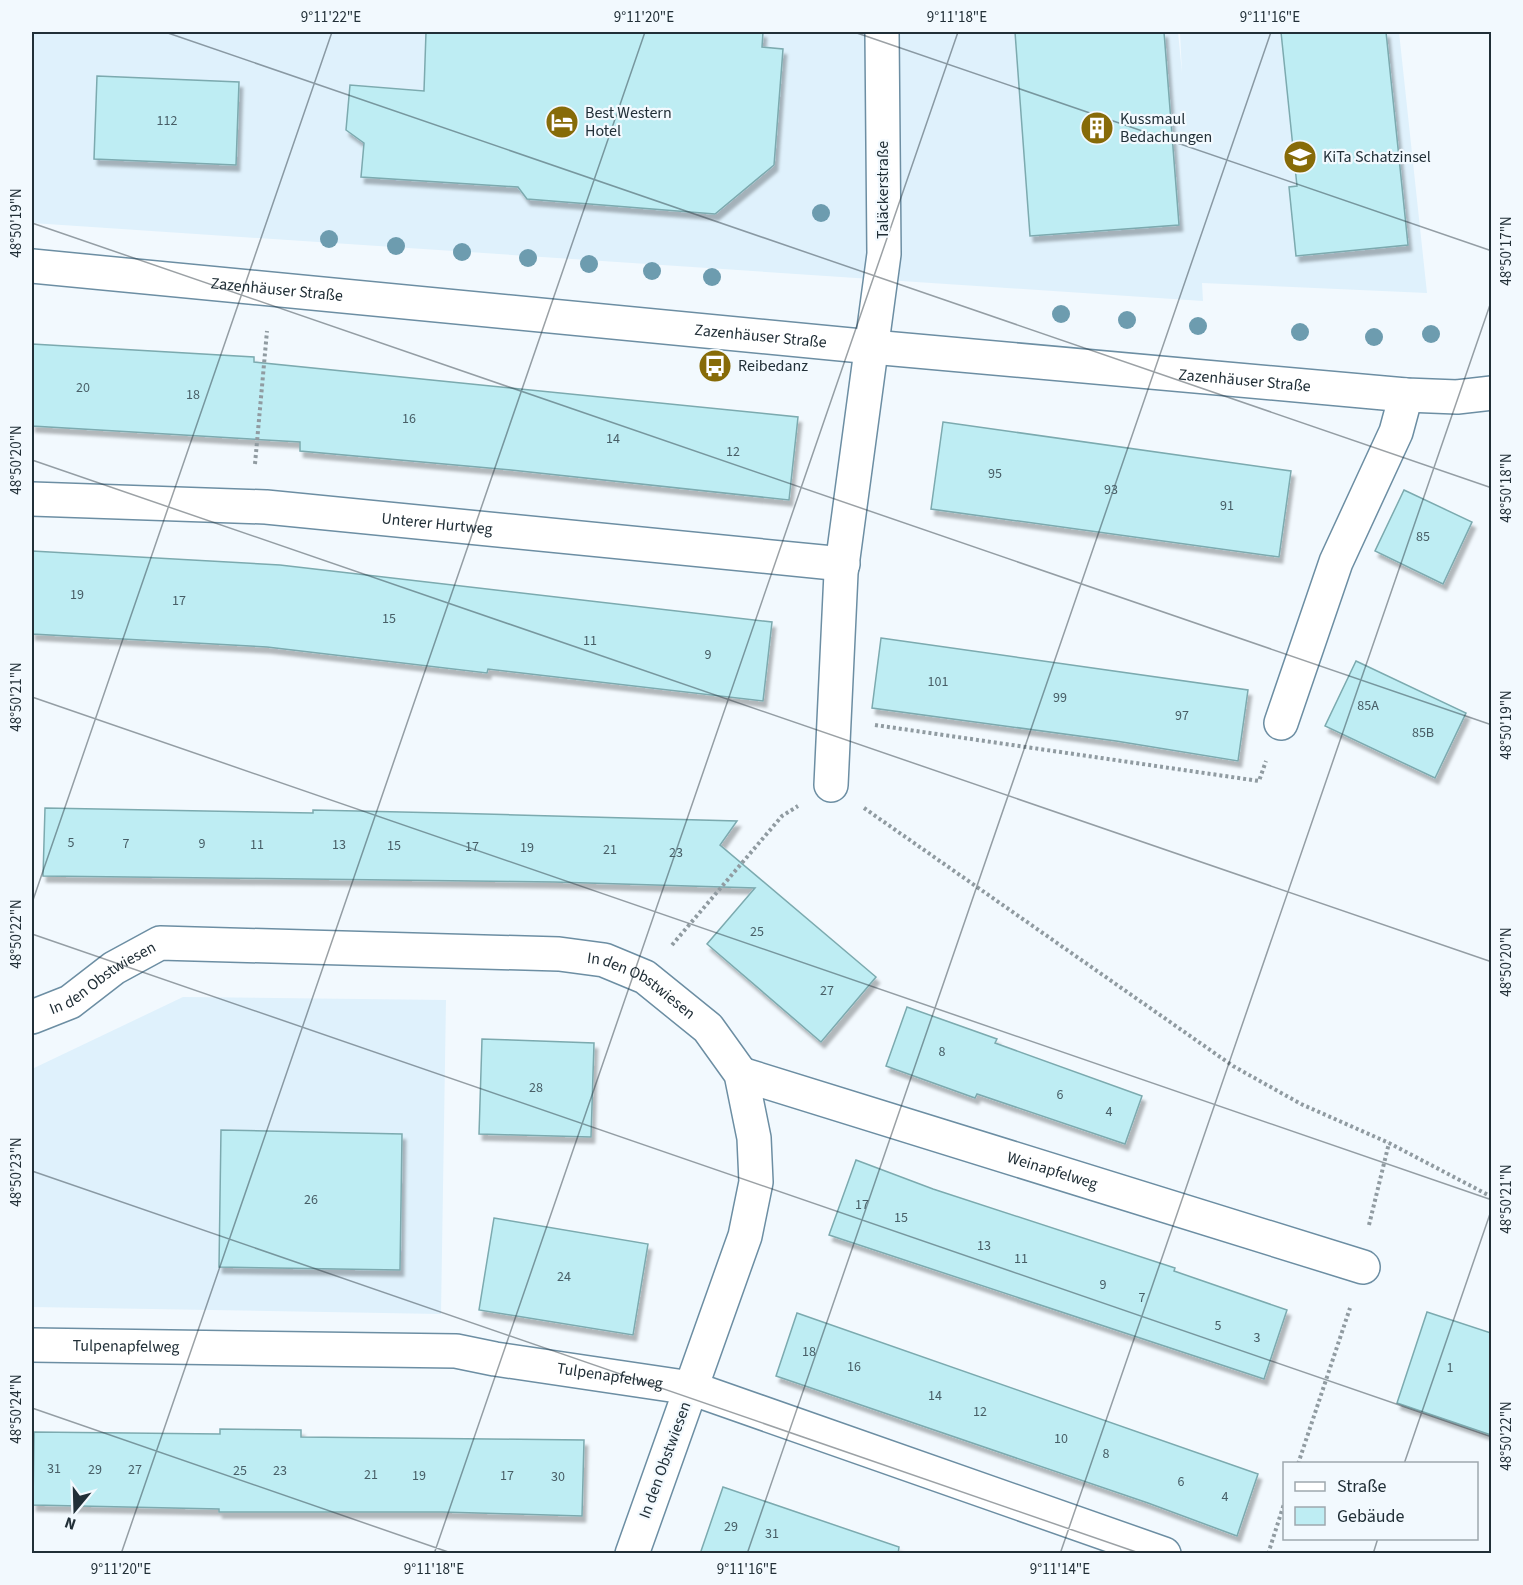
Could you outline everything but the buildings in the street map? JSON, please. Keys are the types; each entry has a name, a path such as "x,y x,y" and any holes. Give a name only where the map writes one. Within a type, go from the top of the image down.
{"street":[{"name":"Taläckerstraße","path":"872,347 884,254 882,32"},
{"name":"Zazenhäuser Straße","path":"32,266 872,347 1406,395 1457,397 1491,393"},
{"path":"831,785 843,564 872,347"},
{"path":"1281,723 1336,562 1396,432 1406,395"},
{"name":"Unterer Hurtweg","path":"32,499 252,507 843,564"},
{"name":"In den Obstwiesen","path":"32,1017 70,1002 114,968 160,943 559,954 604,960 645,977 708,1028 741,1074 754,1138 756,1182 746,1236 632,1554"},
{"name":"Weinapfelweg","path":"741,1074 1363,1267"},
{"name":"Tulpenapfelweg","path":"32,1345 456,1351 495,1359 691,1388 1164,1554"}],"path":[{"path":"252,507 270,288"},
{"path":"870,724 1259,781 1281,723"},
{"path":"645,977 782,816 831,785 1233,1066 1301,1104 1389,1143 1491,1197"},
{"path":"1268,1554 1283,1507"}],"shaded area":[{"path":"32,32 1178,32 1182,73 1180,32 1399,32 1427,293 1202,283 1203,301 32,223"},
{"path":"183,997 446,1000 441,1314 32,1307 32,1069"}],"place":[{"name":"Best Western Hotel","path":"562,122"},
{"name":"Kussmaul Bedachungen","path":"1097,128"},
{"name":"KiTa Schatzinsel","path":"1300,157"},
{"name":"Reibedanz","path":"715,366"}]}
